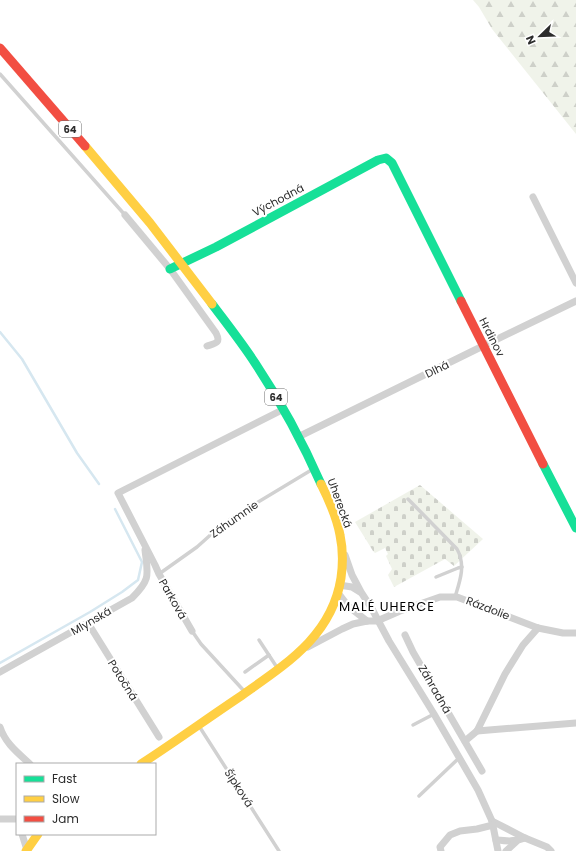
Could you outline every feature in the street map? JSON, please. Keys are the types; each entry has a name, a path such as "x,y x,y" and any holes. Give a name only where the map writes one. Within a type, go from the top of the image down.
{"main road":[{"name":"Uherecká","path":"0,48 140,211 181,263 261,372 284,409 314,468 335,518 339,532 342,548 342,570 338,589 331,611 311,641 279,670 142,763"},
{"name":"Východná","path":"170,269 378,160 386,158"},
{"name":"Hrdinov","path":"386,158 392,164 576,528"},
{"path":"27,850 37,835"}],"street":[{"path":"533,197 576,283"},
{"path":"125,215 170,269 216,333 219,340 207,346"},
{"name":"Dlhá","path":"298,437 576,301"},
{"name":"Parková","path":"192,631 159,574 118,493 284,409"},
{"name":"Mlynská","path":"0,672 132,598 140,589 148,574 144,545"},
{"path":"342,548 352,575 377,621 434,714 478,790 492,823 498,851"},
{"path":"361,592 352,587 338,589 348,606 367,621"},
{"name":"Rázdolie","path":"377,621 440,597 455,597 538,628 563,633 576,633"},
{"path":"302,650 353,624 367,621 377,621"},
{"name":"Potočná","path":"88,623 159,737"},
{"path":"465,741 477,731 505,674 523,645 538,628"},
{"name":"Záhradná","path":"405,635 413,652 482,771"},
{"path":"477,731 576,723"},
{"path":"0,727 2,735 11,747 29,763"},
{"path":"1,818 16,819"},
{"path":"441,851 440,847 450,836 460,831 478,829 492,823 546,847 551,851"},
{"path":"496,840 505,834 513,832"},
{"path":"22,835 27,850"},
{"path":"496,840 517,841 525,838"},
{"path":"506,851 517,841"}],"lane":[{"path":"0,74 125,215"},
{"name":"Záhumnie","path":"159,574 197,547 235,516 314,468"},
{"path":"408,499 457,549 462,567 455,597"},
{"path":"436,577 462,567"},
{"name":"Parková","path":"192,631 201,644 246,692"},
{"path":"260,640 279,670"},
{"path":"245,672 269,655"},
{"path":"413,725 434,714"},
{"name":"Šípková","path":"199,725 279,851"},
{"path":"419,796 459,758"}],"green space":[{"path":"473,0 576,0 576,134 492,29"},
{"path":"420,485 483,539 454,566 445,559 394,587 388,575 392,569 386,556 388,554 385,548 375,553 355,522"}],"waterway":[{"path":"0,332 22,359 77,453 99,484"},
{"path":"0,663 90,612 138,580 142,562 115,509"}],"traffic: fast":[{"path":"170,269 216,247 378,160 386,158 392,163 461,301"},
{"path":"212,304 245,348 265,378 307,453 321,484"},
{"path":"543,464 576,528"}],"traffic: slow":[{"path":"85,146 150,223 212,304"},
{"path":"142,763 241,696 290,660 317,632 328,616 336,598 341,578 342,551 337,522 321,484"},
{"path":"26,851 37,835"}],"traffic: jam":[{"path":"0,48 85,146"},
{"path":"461,301 543,464"}],"district":[{"name":"MALÉ UHERCE","path":"387,606"}]}
